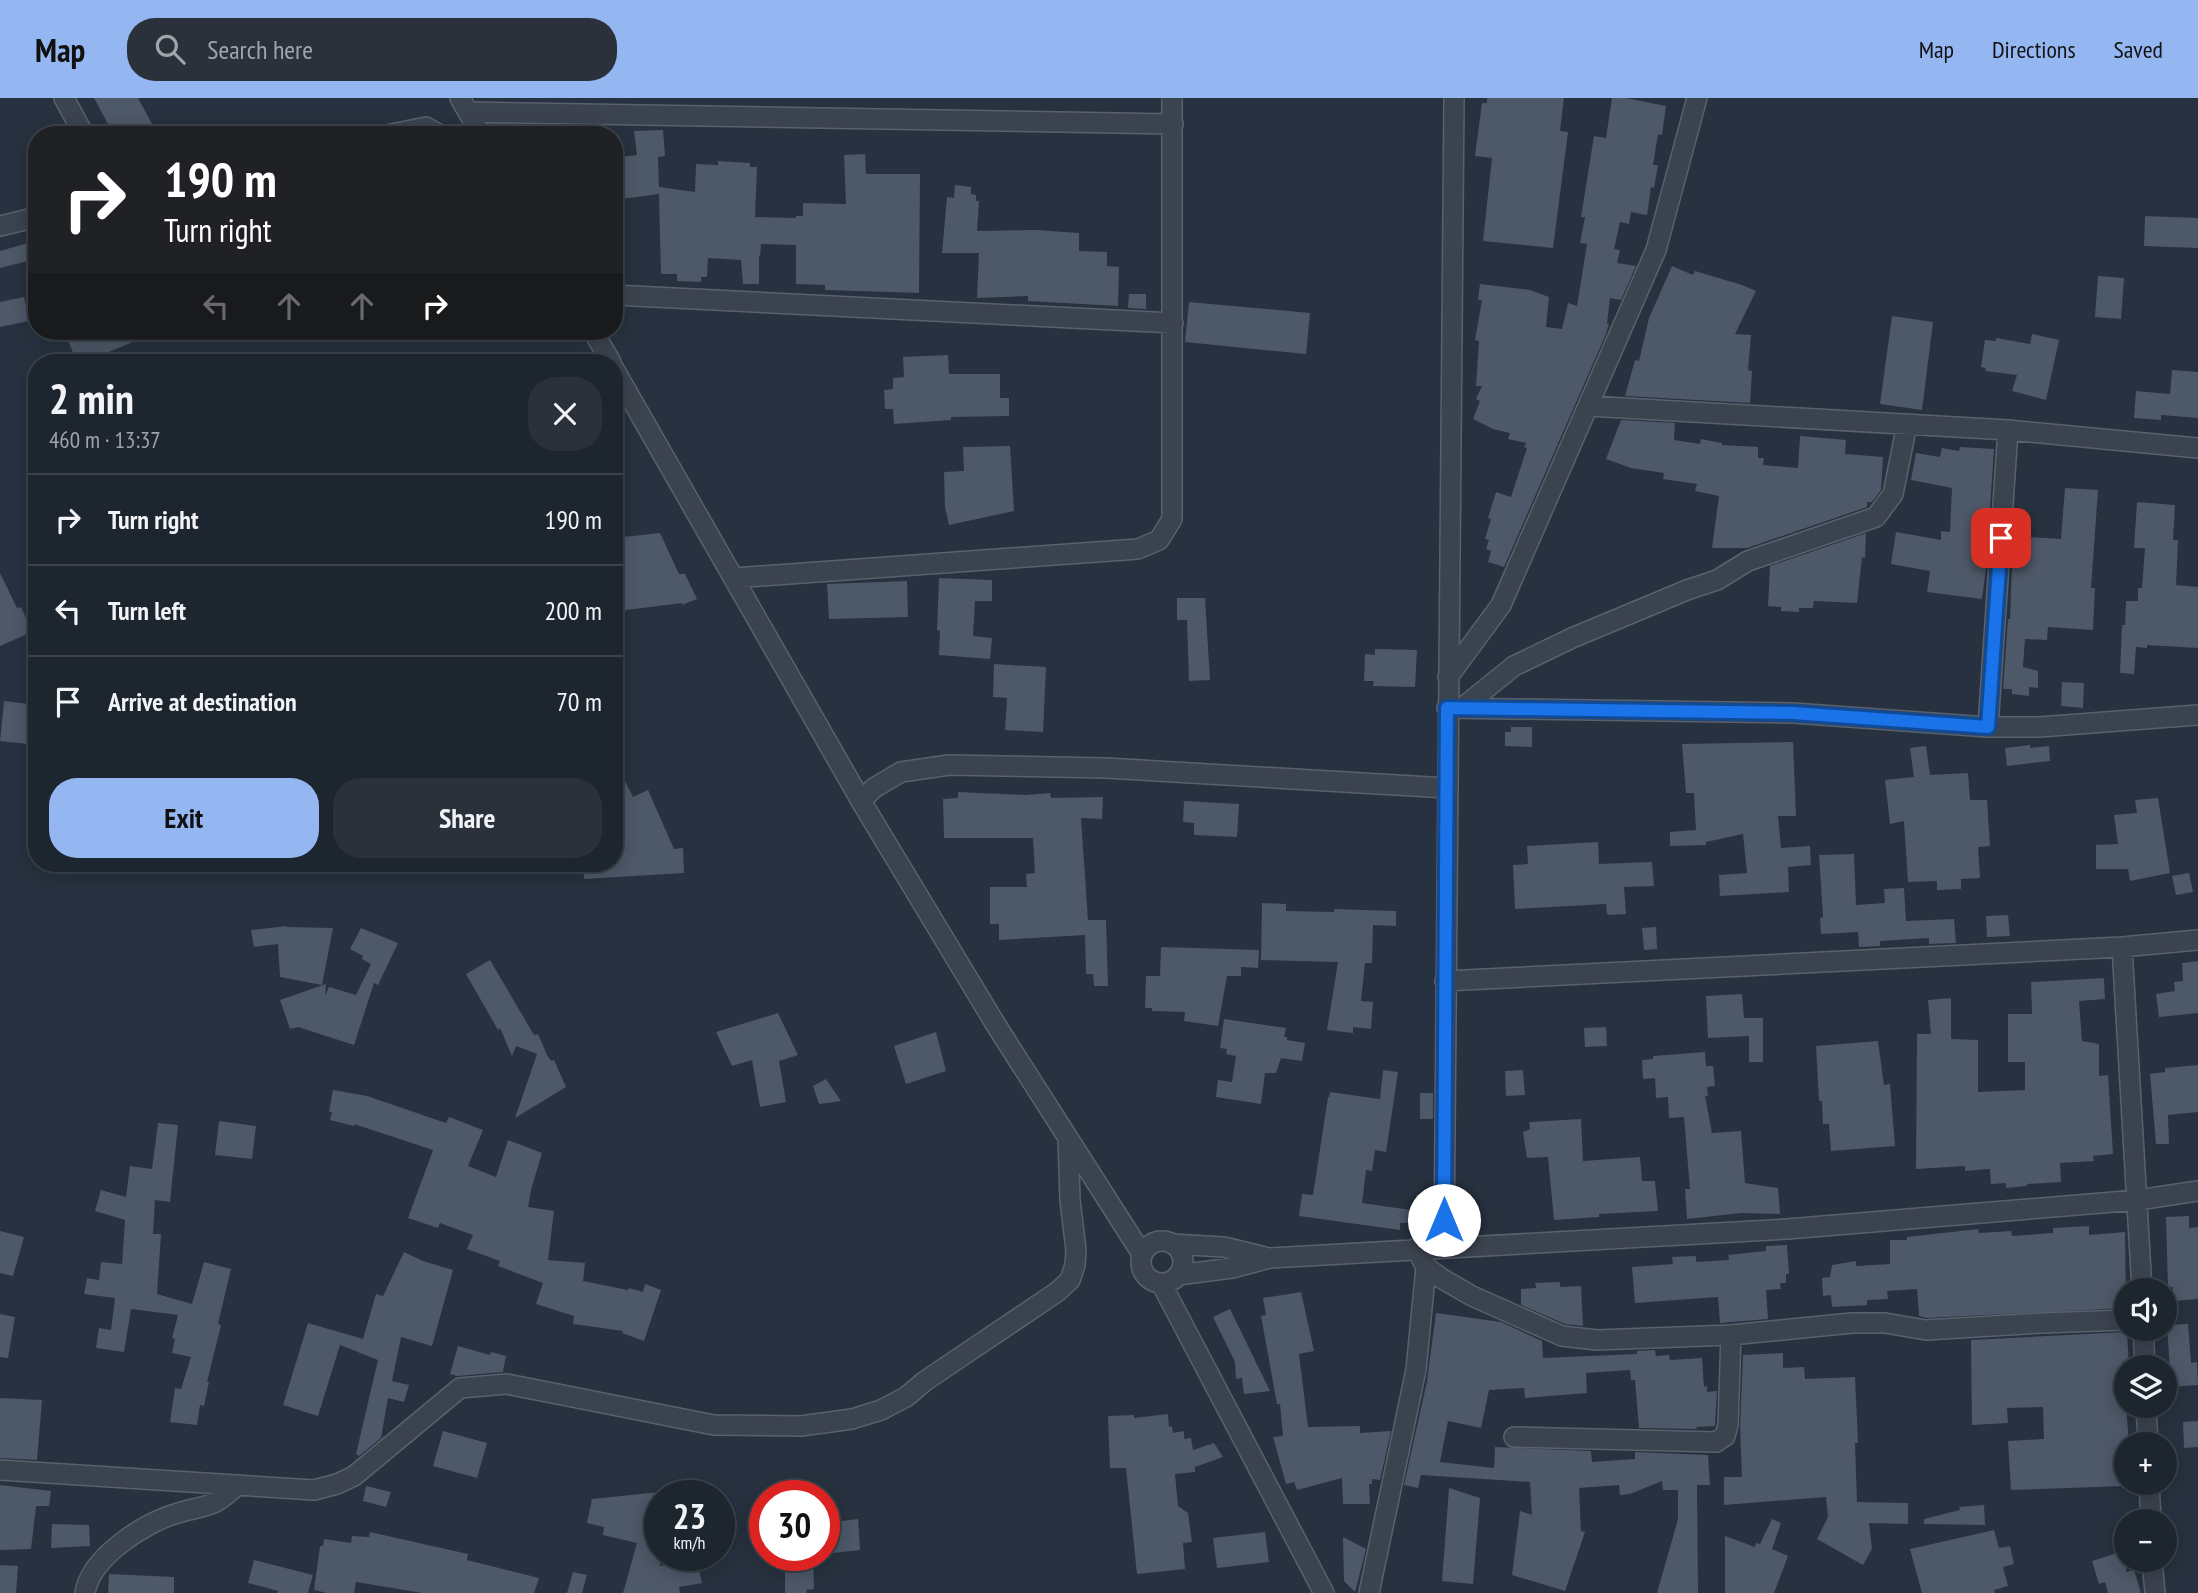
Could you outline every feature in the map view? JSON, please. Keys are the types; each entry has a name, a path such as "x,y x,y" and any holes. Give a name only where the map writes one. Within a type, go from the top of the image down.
{"street":[{"path":"64,98 79,126"},
{"path":"734,578 1138,549 1159,540 1172,519 1172,98"},
{"path":"1444,1247 1447,788 1455,708 1448,677 1454,98"},
{"path":"1448,677 1502,605 1656,250 1697,98"},
{"path":"464,105 1173,124"},
{"path":"464,105 476,126"},
{"path":"0,226 28,219"},
{"path":"623,295 1173,323"},
{"path":"623,385 861,801 996,1025 1142,1254"},
{"path":"1588,406 2008,430 2198,448"},
{"path":"1455,708 1514,666 1572,638 1717,580 1748,561 1876,517 1893,494 1907,424"},
{"path":"1988,727 2008,430"},
{"path":"1455,708 1793,713 1988,727 2039,727 2198,715"},
{"path":"861,801 874,788 901,772 949,765 1106,768 1447,788"},
{"path":"1445,981 2122,947 2198,940"},
{"path":"2122,947 2141,1278"},
{"path":"0,1470 314,1490 355,1476 460,1388 485,1384 507,1384 714,1425 801,1426 852,1419 881,1410 906,1397 1070,1280 1076,1250 1070,1200 1068,1138"},
{"path":"1270,1258 1224,1247 1158,1241 1146,1248 1141,1261 1144,1273 1154,1282 1270,1258 1787,1229 2138,1200 2198,1191"},
{"path":"1170,1279 1183,1261 1181,1254 1172,1244"},
{"path":"1416,1248 1426,1267 1441,1279 1472,1296 1562,1336 1597,1340 1731,1335 1852,1323 1885,1323 1926,1330 2114,1321"},
{"path":"1369,1593 1416,1370 1426,1267"},
{"path":"1170,1279 1324,1593"},
{"path":"1514,1437 1716,1442 1725,1436 1728,1426 1731,1335"},
{"path":"85,1593 86,1585 108,1553 149,1524 214,1503 237,1485"},
{"path":"2153,1572 2155,1593"}],"building":[{"path":"94,98 138,98 153,126 109,126"},
{"path":"1487,98 1564,98 1560,131 1568,132 1553,248 1483,241 1492,158 1475,156 1482,103 1487,103"},
{"path":"1612,98 1666,106 1662,135 1658,134 1653,165 1658,165 1654,188 1651,187 1647,215 1631,212 1629,224 1620,222 1614,249 1620,250 1617,263 1636,266 1621,300 1610,298 1606,334 1504,567 1488,562 1491,551 1486,549 1489,540 1485,539 1491,519 1488,518 1496,492 1511,497 1527,448 1524,447 1526,443 1508,439 1510,433 1493,429 1473,419 1480,401 1476,399 1482,386 1476,386 1479,341 1475,340 1482,300 1478,300 1480,284 1530,290 1549,297 1546,327 1562,329 1568,303 1577,306 1587,244 1580,243 1585,217 1581,217 1594,136 1606,138"},
{"path":"663,130 665,156 658,157 659,187 695,192 696,164 718,165 718,161 750,163 750,167 757,167 755,217 803,216 803,203 846,204 844,155 865,154 866,174 920,174 919,293 825,290 825,285 796,284 796,245 761,244 759,284 743,284 741,260 708,258 707,277 701,277 701,282 677,281 677,274 661,274 659,194 623,199 623,157 637,155 634,131"},
{"path":"955,185 971,187 971,194 976,195 976,201 979,201 977,231 1035,230 1079,233 1079,251 1107,252 1107,266 1119,267 1118,306 1028,301 1028,296 977,298 979,253 942,253 947,197 954,198"},
{"path":"2145,216 2198,218 2198,248 2144,246"},
{"path":"28,243 28,261 0,268 0,251"},
{"path":"1672,266 1693,275 1695,271 1756,291 1735,334 1751,335 1748,370 1752,371 1750,403 1625,396 1635,360 1639,361 1649,318"},
{"path":"2098,276 2124,278 2121,319 2095,317"},
{"path":"1129,294 1146,294 1146,309 1128,308"},
{"path":"24,297 28,321 0,327 0,302"},
{"path":"1189,302 1310,313 1306,354 1185,342"},
{"path":"1892,316 1933,322 1922,410 1880,404"},
{"path":"2032,334 2059,340 2046,400 2012,391 2017,375 1985,371 1986,368 1981,367 1985,340 1996,341 1996,338 2030,344"},
{"path":"68,340 138,340 104,354 74,354"},
{"path":"948,355 949,374 1000,374 1000,398 1009,398 1009,416 951,417 951,420 894,424 893,409 885,409 884,390 893,389 893,378 904,377 903,357"},
{"path":"2172,370 2198,372 2198,418 2161,415 2161,420 2134,418 2136,391 2170,394"},
{"path":"1621,420 1675,423 1674,440 1700,444 1701,439 1722,445 1758,447 1758,458 1764,458 1763,465 1798,468 1800,436 1846,440 1845,454 1883,457 1881,490 1872,502 1867,502 1867,507 1747,548 1712,548 1719,496 1695,491 1697,484 1663,479 1664,473 1631,468 1606,459"},
{"path":"1010,446 1014,511 949,525 945,507 944,472 964,471 963,447"},
{"path":"1960,447 1994,449 1982,599 1927,592 1930,571 1891,564 1896,532 1941,540 1941,531 1950,532 1952,488 1911,480 1916,453 1940,457 1942,448 1959,451"},
{"path":"2065,488 2098,490 2091,588 2095,588 2093,630 2048,627 2047,640 2025,639 2023,667 2038,671 2038,688 2029,687 2029,696 2012,694 2012,689 2003,689 2010,619 2013,536 2061,539"},
{"path":"2137,502 2175,505 2173,540 2178,540 2176,585 2198,587 2198,648 2147,645 2147,648 2136,647 2134,674 2120,673 2126,601 2138,601 2138,588 2142,588 2145,548 2134,548"},
{"path":"660,533 679,574 685,574 697,599 682,605 623,610 623,537"},
{"path":"1866,533 1865,558 1862,557 1857,603 1814,601 1813,608 1799,608 1799,612 1781,611 1781,607 1768,606 1770,566"},
{"path":"0,573 17,608 21,607 28,623 28,634 0,646"},
{"path":"939,578 992,580 992,601 975,601 973,636 992,638 990,659 939,655"},
{"path":"907,581 908,617 829,619 827,584"},
{"path":"1177,598 1205,598 1210,680 1189,681 1187,620 1177,620"},
{"path":"1375,649 1417,650 1415,687 1373,686 1374,681 1364,681 1365,654 1375,655"},
{"path":"994,664 1046,667 1043,732 1005,730 1007,698 993,697"},
{"path":"2062,682 2084,683 2083,708 2061,706"},
{"path":"4,701 28,704 28,744 0,741"},
{"path":"1511,727 1532,727 1532,747 1505,746 1505,732 1511,732"},
{"path":"1793,742 1796,816 1778,816 1781,848 1810,846 1811,865 1788,867 1789,892 1720,896 1719,875 1747,873 1743,834 1706,842 1706,845 1670,846 1670,832 1696,830 1694,793 1686,793 1682,744"},
{"path":"2030,745 2030,748 2049,746 2050,761 2007,766 2005,748"},
{"path":"1926,746 1930,775 1968,773 1970,800 1987,800 1990,846 1978,847 1980,878 1961,879 1961,889 1937,890 1937,881 1908,882 1904,821 1890,824 1885,780 1914,777 1910,748"},
{"path":"623,777 633,797 648,790 674,849 683,848 684,873 584,879 584,872 623,872"},
{"path":"958,792 1026,795 1050,793 1051,798 1103,797 1102,819 1081,818 1088,920 1106,920 1108,986 1094,986 1093,974 1086,974 1085,935 999,940 999,924 990,924 990,887 1027,887 1026,874 1035,873 1033,838 944,838 943,799 958,798"},
{"path":"2158,798 2170,873 2130,881 2128,869 2096,869 2096,845 2118,844 2114,815 2137,813 2135,800"},
{"path":"1184,801 1239,804 1237,837 1194,835 1194,823 1183,822"},
{"path":"1598,842 1599,864 1652,862 1654,886 1624,887 1626,914 1607,914 1606,904 1515,909 1513,865 1528,864 1527,846"},
{"path":"1854,854 1856,905 1885,903 1884,889 1904,888 1906,921 1954,919 1956,943 1929,944 1929,938 1880,941 1880,946 1859,947 1858,932 1821,934 1820,918 1823,917 1819,855"},
{"path":"2189,873 2193,892 2176,895 2172,876"},
{"path":"1262,903 1286,904 1286,911 1396,911 1396,926 1373,925 1372,963 1365,963 1361,1001 1373,1002 1371,1029 1353,1027 1353,1033 1327,1030 1338,962 1261,960"},
{"path":"2008,915 2010,936 1987,937 1986,916"},
{"path":"287,926 333,928 322,985 280,977 278,944 254,947 251,930"},
{"path":"1656,927 1657,949 1644,950 1642,928"},
{"path":"361,928 398,943 378,985 374,983 354,1045 298,1027 290,1029 280,1000 326,984 325,996 329,987 356,995 371,964 350,949"},
{"path":"1161,947 1259,950 1258,968 1241,967 1241,976 1227,976 1218,1026 1184,1021 1185,1012 1152,1011 1152,1008 1145,1008 1146,976 1160,976"},
{"path":"490,960 534,1035 538,1034 547,1055 551,1061 554,1060 566,1087 515,1118 537,1054 516,1046 512,1056 500,1028 498,1030 466,974"},
{"path":"2198,961 2198,1013 2159,1017 2156,994 2175,991 2174,982 2183,981 2182,963"},
{"path":"2104,978 2105,999 2079,1001 2082,1041 2099,1044 2099,1076 2108,1075 2113,1154 2093,1156 2094,1161 2060,1163 2061,1182 2006,1188 2006,1183 1991,1184 1990,1169 1965,1171 1965,1166 1916,1169 1917,1034 1931,1034 1928,1000 1951,998 1951,1039 1978,1040 1978,1092 2025,1090 2025,1062 2008,1062 2008,1014 2032,1014 2031,982"},
{"path":"1742,994 1744,1018 1763,1018 1763,1062 1749,1062 1749,1036 1708,1038 1706,996"},
{"path":"778,1013 798,1055 779,1061 786,1102 760,1107 752,1060 732,1066 716,1032"},
{"path":"1224,1019 1286,1028 1284,1037 1287,1037 1287,1040 1305,1043 1302,1061 1281,1058 1276,1073 1265,1073 1261,1104 1216,1097 1218,1080 1232,1082 1236,1056 1226,1054 1227,1049 1220,1048"},
{"path":"1606,1027 1607,1046 1585,1047 1584,1028"},
{"path":"936,1032 946,1071 906,1084 894,1046"},
{"path":"1878,1041 1884,1085 1890,1084 1895,1146 1831,1151 1829,1124 1823,1124 1822,1101 1819,1101 1816,1046"},
{"path":"1705,1052 1706,1066 1713,1066 1715,1086 1707,1087 1708,1096 1705,1096 1712,1133 1741,1131 1745,1183 1778,1188 1780,1214 1741,1213 1687,1219 1685,1189 1690,1189 1684,1117 1669,1118 1668,1097 1656,1098 1655,1078 1643,1079 1642,1060 1653,1059 1653,1056"},
{"path":"2198,1065 2198,1112 2168,1115 2169,1144 2156,1144 2150,1074 2165,1072 2165,1068"},
{"path":"1383,1070 1398,1072 1386,1152 1375,1150 1372,1171 1366,1170 1362,1203 1411,1210 1411,1223 1400,1223 1400,1230 1299,1216 1302,1194 1313,1195 1330,1092 1380,1099"},
{"path":"1523,1070 1525,1095 1506,1096 1505,1071"},
{"path":"826,1079 841,1101 819,1104 813,1086"},
{"path":"333,1090 367,1096 446,1123 449,1117 483,1130 468,1166 496,1177 508,1140 542,1153 528,1207 554,1211 548,1260 585,1263 583,1281 643,1292 645,1284 661,1290 644,1341 622,1333 623,1331 573,1324 574,1316 536,1304 543,1283 498,1266 500,1261 467,1249 473,1235 440,1223 438,1228 408,1218 433,1150 354,1124 330,1120"},
{"path":"1420,1093 1433,1093 1433,1119 1420,1119"},
{"path":"1581,1119 1583,1161 1640,1157 1642,1181 1655,1181 1658,1211 1554,1220 1548,1157 1527,1158 1523,1132 1530,1129 1529,1122"},
{"path":"219,1121 256,1126 252,1159 215,1155"},
{"path":"158,1123 178,1125 170,1202 155,1200 153,1234 161,1234 157,1294 192,1304 204,1262 231,1269 218,1324 221,1325 204,1406 200,1405 197,1425 170,1422 175,1388 181,1389 191,1357 172,1353 175,1339 172,1338 178,1315 131,1309 124,1352 96,1348 99,1328 111,1330 115,1298 84,1294 87,1278 99,1280 101,1262 122,1264 125,1220 95,1211 101,1190 126,1197 130,1166 152,1169"},
{"path":"1416,1195 1432,1195 1432,1212 1416,1212"},
{"path":"2189,1216 2189,1228 2198,1227 2198,1299 2177,1301 2177,1278 2168,1278 2166,1217"},
{"path":"2089,1226 2089,1235 2125,1232 2126,1278 2114,1278 2114,1309 1927,1318 1919,1316 1917,1289 1887,1291 1888,1299 1867,1300 1867,1305 1832,1307 1831,1295 1823,1296 1822,1278 1830,1277 1832,1265 1856,1261 1856,1266 1890,1264 1890,1240 1907,1240 1907,1237 1978,1229 1979,1233 2011,1231 2012,1236 2053,1233 2053,1228"},
{"path":"0,1231 24,1237 13,1276 0,1273"},
{"path":"1787,1245 1789,1274 1786,1274 1786,1283 1780,1283 1781,1289 1766,1290 1768,1319 1720,1323 1718,1297 1635,1303 1632,1267 1673,1264 1672,1257 1696,1256 1696,1262 1729,1260 1728,1255 1766,1251 1766,1246"},
{"path":"404,1252 453,1270 432,1346 401,1337 392,1381 409,1385 404,1402 388,1398 381,1438 359,1456 356,1454 378,1360 340,1345 318,1416 283,1405 308,1323 363,1339 376,1294 383,1296"},
{"path":"1560,1282 1560,1287 1581,1286 1583,1326 1565,1324 1521,1305 1521,1289 1536,1288 1535,1283"},
{"path":"1301,1292 1314,1351 1299,1354 1308,1427 1360,1426 1360,1433 1391,1431 1380,1480 1372,1479 1372,1484 1369,1484 1370,1504 1343,1504 1342,1478 1297,1490 1294,1482 1286,1484 1273,1437 1283,1436 1280,1404 1277,1404 1261,1316 1266,1315 1263,1298"},
{"path":"1230,1309 1270,1391 1244,1394 1242,1378 1236,1379 1235,1362 1213,1317"},
{"path":"1436,1313 1501,1322 1542,1341 1543,1358 1637,1354 1637,1351 1655,1350 1656,1356 1669,1355 1670,1360 1702,1358 1704,1387 1707,1386 1707,1392 1717,1391 1715,1426 1696,1427 1697,1429 1639,1428 1635,1380 1631,1380 1630,1370 1586,1373 1587,1393 1525,1398 1524,1388 1489,1390 1481,1428 1448,1421 1440,1462 1494,1468 1495,1447 1591,1451 1592,1462 1635,1459 1635,1452 1708,1455 1710,1485 1697,1485 1698,1593 1657,1593 1678,1519 1678,1490 1663,1490 1662,1481 1630,1494 1620,1495 1619,1485 1579,1488 1581,1531 1585,1532 1565,1591 1512,1575 1520,1511 1532,1515 1530,1482 1421,1475 1418,1488 1404,1485 1427,1381"},
{"path":"0,1314 15,1317 8,1358 0,1357"},
{"path":"2188,1324 2191,1363 2197,1362 2198,1385 2177,1387 2177,1355 2169,1355 2168,1341 2177,1341 2177,1325"},
{"path":"2114,1333 2114,1341 2128,1341 2128,1355 2114,1355 2114,1418 2127,1418 2128,1432 2114,1432 2114,1486 2011,1490 2008,1441 2044,1439 2043,1407 2007,1408 2008,1423 1972,1425 1971,1340"},
{"path":"458,1346 490,1355 491,1352 506,1356 503,1372 457,1376 450,1374"},
{"path":"1783,1353 1783,1368 1804,1367 1805,1379 1855,1377 1857,1502 1908,1503 1908,1524 1869,1523 1872,1549 1863,1565 1817,1539 1828,1517 1826,1497 1724,1505 1724,1477 1742,1477 1740,1428 1743,1355"},
{"path":"0,1398 42,1400 37,1460 0,1458"},
{"path":"1168,1414 1169,1427 1172,1426 1173,1433 1184,1431 1184,1439 1191,1438 1193,1450 1214,1443 1223,1457 1195,1467 1195,1472 1175,1474 1178,1506 1188,1513 1192,1542 1183,1543 1185,1569 1137,1574 1126,1468 1110,1468 1108,1416 1134,1415 1134,1418"},
{"path":"2198,1421 2198,1447 2184,1448 2183,1422"},
{"path":"443,1431 487,1443 477,1478 433,1466"},
{"path":"0,1485 51,1491 49,1506 36,1506 31,1549 0,1550"},
{"path":"366,1486 391,1492 386,1507 363,1501"},
{"path":"1449,1488 1480,1498 1473,1584 1442,1581"},
{"path":"644,1494 644,1571 699,1571 702,1583 679,1587 680,1593 623,1593 637,1543 603,1535 604,1527 587,1523 592,1499"},
{"path":"1984,1505 1985,1525 1924,1524 1924,1519 1960,1510 1959,1507"},
{"path":"858,1519 860,1550 840,1552 840,1521"},
{"path":"1772,1519 1781,1523 1772,1549 1788,1556 1774,1593 1725,1593 1725,1536 1755,1547 1756,1543 1760,1544"},
{"path":"52,1524 89,1525 90,1546 51,1548"},
{"path":"1994,1530 1999,1548 2010,1546 2014,1564 2003,1567 2008,1586 1994,1590 1995,1593 1922,1593 1910,1549"},
{"path":"370,1532 468,1554 467,1560 539,1578 534,1593 422,1593 356,1582 354,1593 314,1590 320,1546 323,1546 324,1539 351,1543 352,1536 369,1537"},
{"path":"1265,1532 1269,1562 1217,1568 1213,1538"},
{"path":"1343,1537 1366,1549 1355,1592 1344,1581"},
{"path":"2114,1554 2114,1572 2135,1572 2141,1593 2108,1593 2105,1582 2099,1584 2092,1561"},
{"path":"254,1560 313,1575 308,1593 277,1593 278,1591 248,1583"},
{"path":"0,1565 18,1566 16,1593 0,1593"},
{"path":"785,1571 813,1571 814,1589 806,1590 807,1593 785,1593"},
{"path":"573,1572 587,1575 582,1593 567,1593"},
{"path":"109,1574 174,1577 174,1593 108,1593"}],"route":[{"path":"1444,1220 1447,708 1793,713 1988,727 2001,538"}]}
